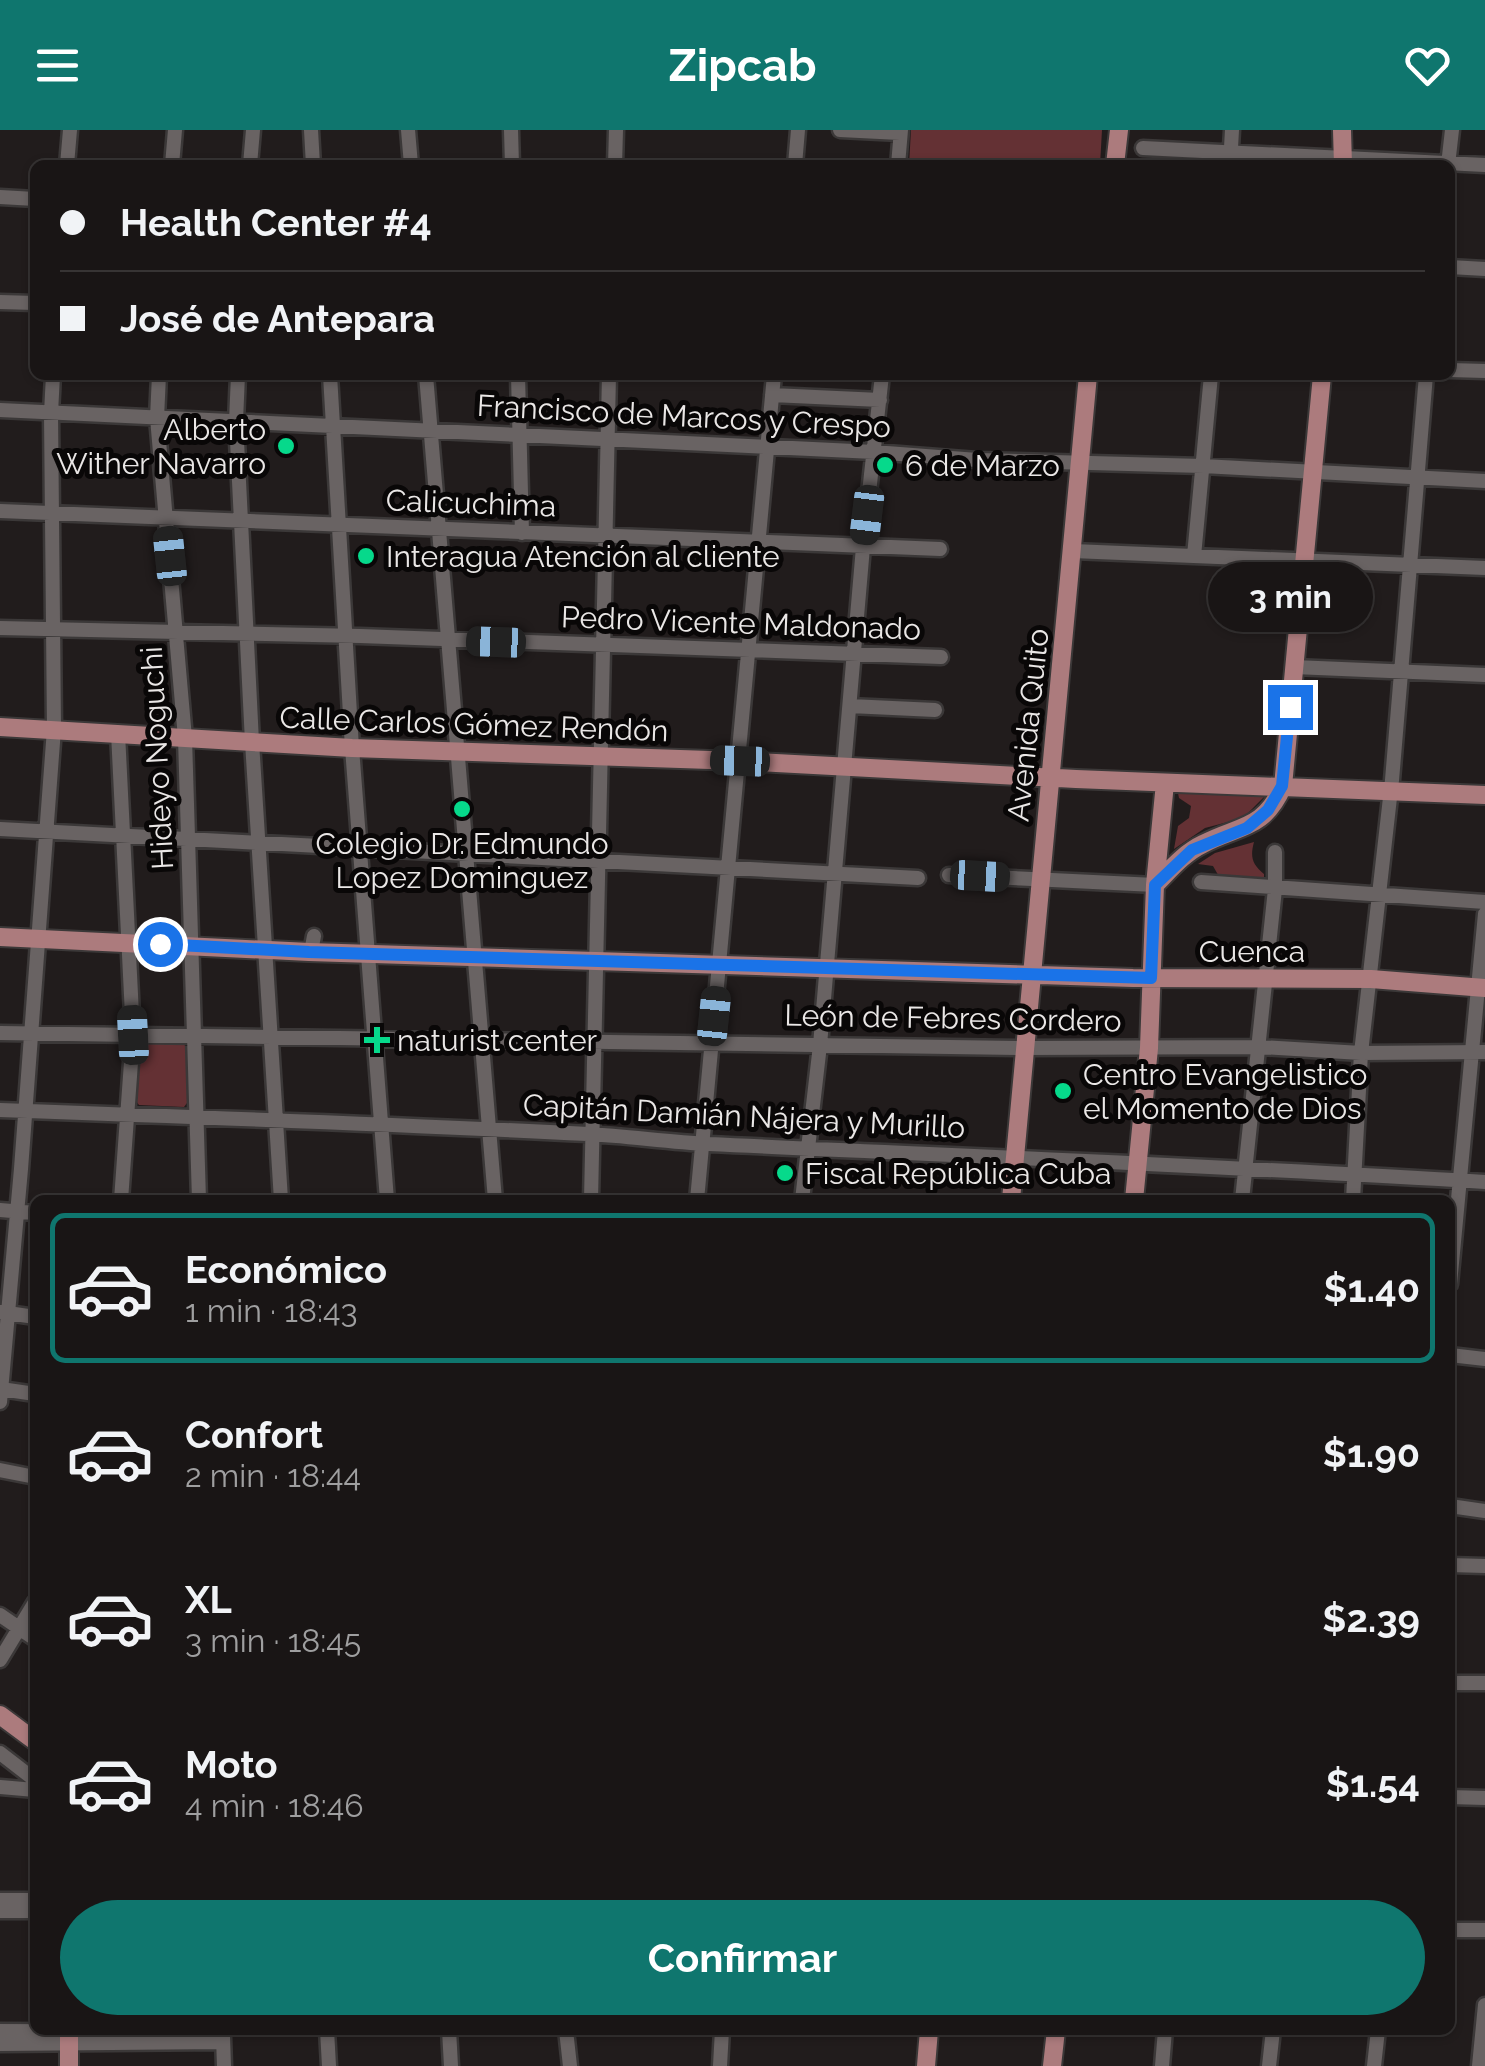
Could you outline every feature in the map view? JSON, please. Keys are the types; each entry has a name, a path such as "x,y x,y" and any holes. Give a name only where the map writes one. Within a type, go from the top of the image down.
{"main road":[{"path":"1116,160 1119,130"},
{"name":"Avenida Quito","path":"1011,1195 1088,380"},
{"path":"1155,885 1192,850 1259,820 1282,786 1321,380"},
{"name":"Calle Carlos Gómez Rendón","path":"0,727 352,748 1485,794"},
{"path":"1135,1195 1149,1048 1155,885 1165,783"},
{"name":"Cuenca","path":"0,937 265,949 313,944 367,952 1151,978 1371,979 1482,988"},
{"path":"0,1716 30,1737"},
{"path":"70,2066 74,2035"},
{"path":"74,2035 80,2066"},
{"path":"926,2066 929,2035"},
{"path":"1052,2066 1055,2035"}],"street":[{"path":"67,160 70,130"},
{"path":"172,160 175,130"},
{"path":"250,160 253,130"},
{"path":"311,130 313,160"},
{"path":"408,130 410,160"},
{"path":"511,130 512,160"},
{"path":"615,160 616,130"},
{"path":"795,160 798,130"},
{"path":"840,130 901,132 898,160"},
{"path":"1230,159 1232,130"},
{"path":"1448,160 1452,130"},
{"path":"1144,148 1230,159 1345,145 1426,160"},
{"path":"1455,164 1485,166"},
{"path":"0,197 30,199"},
{"path":"1455,267 1485,269"},
{"path":"0,302 30,303"},
{"path":"1455,370 1485,372"},
{"path":"0,1402 4,1312 17,1211 54,730 54,380"},
{"name":"Hideyo Noguchi","path":"159,380 157,418 185,738 199,1195"},
{"path":"238,380 236,422 246,633 280,1195"},
{"path":"330,380 352,748 387,1195"},
{"path":"426,380 495,1195"},
{"path":"518,380 522,533"},
{"path":"591,1195 609,380"},
{"path":"697,1195 774,380"},
{"path":"802,1195 828,966 863,547 882,380"},
{"path":"1194,556 1211,380"},
{"path":"1354,1195 1361,1053 1391,790 1426,380"},
{"path":"772,395 880,400"},
{"name":"Francisco de Marcos y Crespo","path":"0,410 977,460 1202,466 1485,481"},
{"name":"Calicuchima","path":"0,511 940,549"},
{"path":"1072,552 1485,568"},
{"name":"Pedro Vicente Maldonado","path":"0,628 941,657"},
{"path":"1294,667 1485,676"},
{"path":"850,706 935,710"},
{"path":"118,734 133,1035 121,1195"},
{"path":"0,829 918,878"},
{"path":"1243,1195 1260,1047 1275,852"},
{"path":"949,874 1155,885"},
{"path":"1201,882 1485,902"},
{"path":"1455,1237 1479,1052 1485,914"},
{"name":"León de Febres Cordero","path":"0,1033 1479,1052"},
{"name":"Capitán Damián Nájera y Murillo","path":"0,1110 594,1134 702,1144 1246,1167 1356,1177 1485,1182"},
{"path":"0,1210 30,1212"},
{"path":"4,1312 30,1315"},
{"path":"1455,1355 1485,1359"},
{"path":"1,1389 30,1393"},
{"path":"0,1470 30,1476"},
{"path":"1455,1507 1485,1511"},
{"path":"1455,1566 1485,1566"},
{"path":"0,1660 30,1610"},
{"path":"0,1614 30,1636"},
{"path":"1455,1683 1485,1683"},
{"path":"0,1754 30,1776"},
{"path":"0,1787 30,1790"},
{"path":"1455,1797 1485,1798"},
{"path":"0,1900 30,1900"},
{"path":"0,1911 30,1911"},
{"path":"1455,1930 1485,1930"},
{"path":"1480,2066 1485,2005"},
{"path":"0,2031 30,2033"},
{"path":"0,2044 74,2035 223,2035 224,2066"},
{"path":"327,2035 329,2066"},
{"path":"449,2035 452,2066"},
{"path":"567,2035 570,2066"},
{"path":"720,2066 722,2035"},
{"path":"1162,2066 1165,2035"},
{"path":"1269,2066 1272,2035"},
{"path":"1374,2066 1377,2035"}],"shaded area":[{"path":"911,130 1102,130 1100,160 909,160"},
{"path":"1178,793 1265,796 1243,818 1205,828 1174,849 1178,826 1189,818 1191,806 1179,798"},
{"path":"1254,842 1253,860 1264,874 1264,883 1221,880 1213,866 1198,864 1215,853"},
{"path":"142,1043 187,1047 184,1107 139,1105 136,1101"}],"place":[{"name":"Alberto Wither Navarro","path":"286,446"},
{"name":"6 de Marzo","path":"885,465"},
{"name":"Interagua Atención al cliente","path":"366,556"},
{"name":"Colegio Dr. Edmundo Lopez Dominguez","path":"462,809"},
{"name":"naturist center","path":"377,1040"},
{"name":"Centro Evangelistico el Momento de Dios","path":"1063,1091"},
{"name":"Fiscal República Cuba","path":"785,1173"}],"route":[{"path":"160,944 1151,978 1155,885 1192,850 1247,828 1268,810 1282,786 1290,707"}]}
